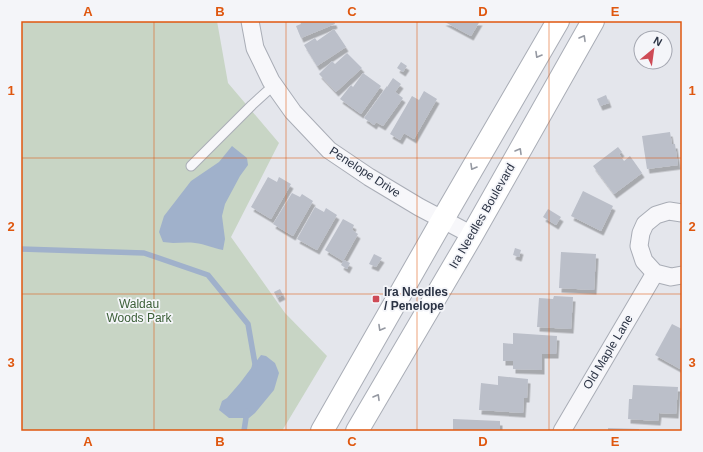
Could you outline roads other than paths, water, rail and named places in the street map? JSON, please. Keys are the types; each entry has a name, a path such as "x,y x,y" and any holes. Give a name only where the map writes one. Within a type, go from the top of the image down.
{"main road":[{"path":"322,431 558,21"},
{"name":"Ira Needles Boulevard","path":"357,431 472,235 593,21"}],"street":[{"name":"Penelope Drive","path":"250,21 255,48 271,81 293,112 329,150 369,178 472,235"},
{"path":"682,213 669,211 656,215 645,224 641,232 639,246 644,261 655,272 671,277 682,275"},
{"name":"Old Maple Lane","path":"562,431 655,272"}],"lane":[{"path":"191,166 274,85"}],"water":[{"path":"232,146 247,158 248,165 240,176 225,204 222,216 225,239 223,250 195,243 163,242 159,232 164,216 191,181 219,162"},
{"path":"261,355 266,356 275,363 279,373 274,390 249,418 229,418 219,410 222,401 227,398 240,383"}],"waterway":[{"path":"21,249 144,253 208,275 248,324 255,364 254,369"},
{"path":"244,431 247,411"}],"place":[{"name":"Ira Needles / Penelope","path":"376,299"}],"park label":[{"name":"Waldau Woods Park","path":"139,311"}]}
